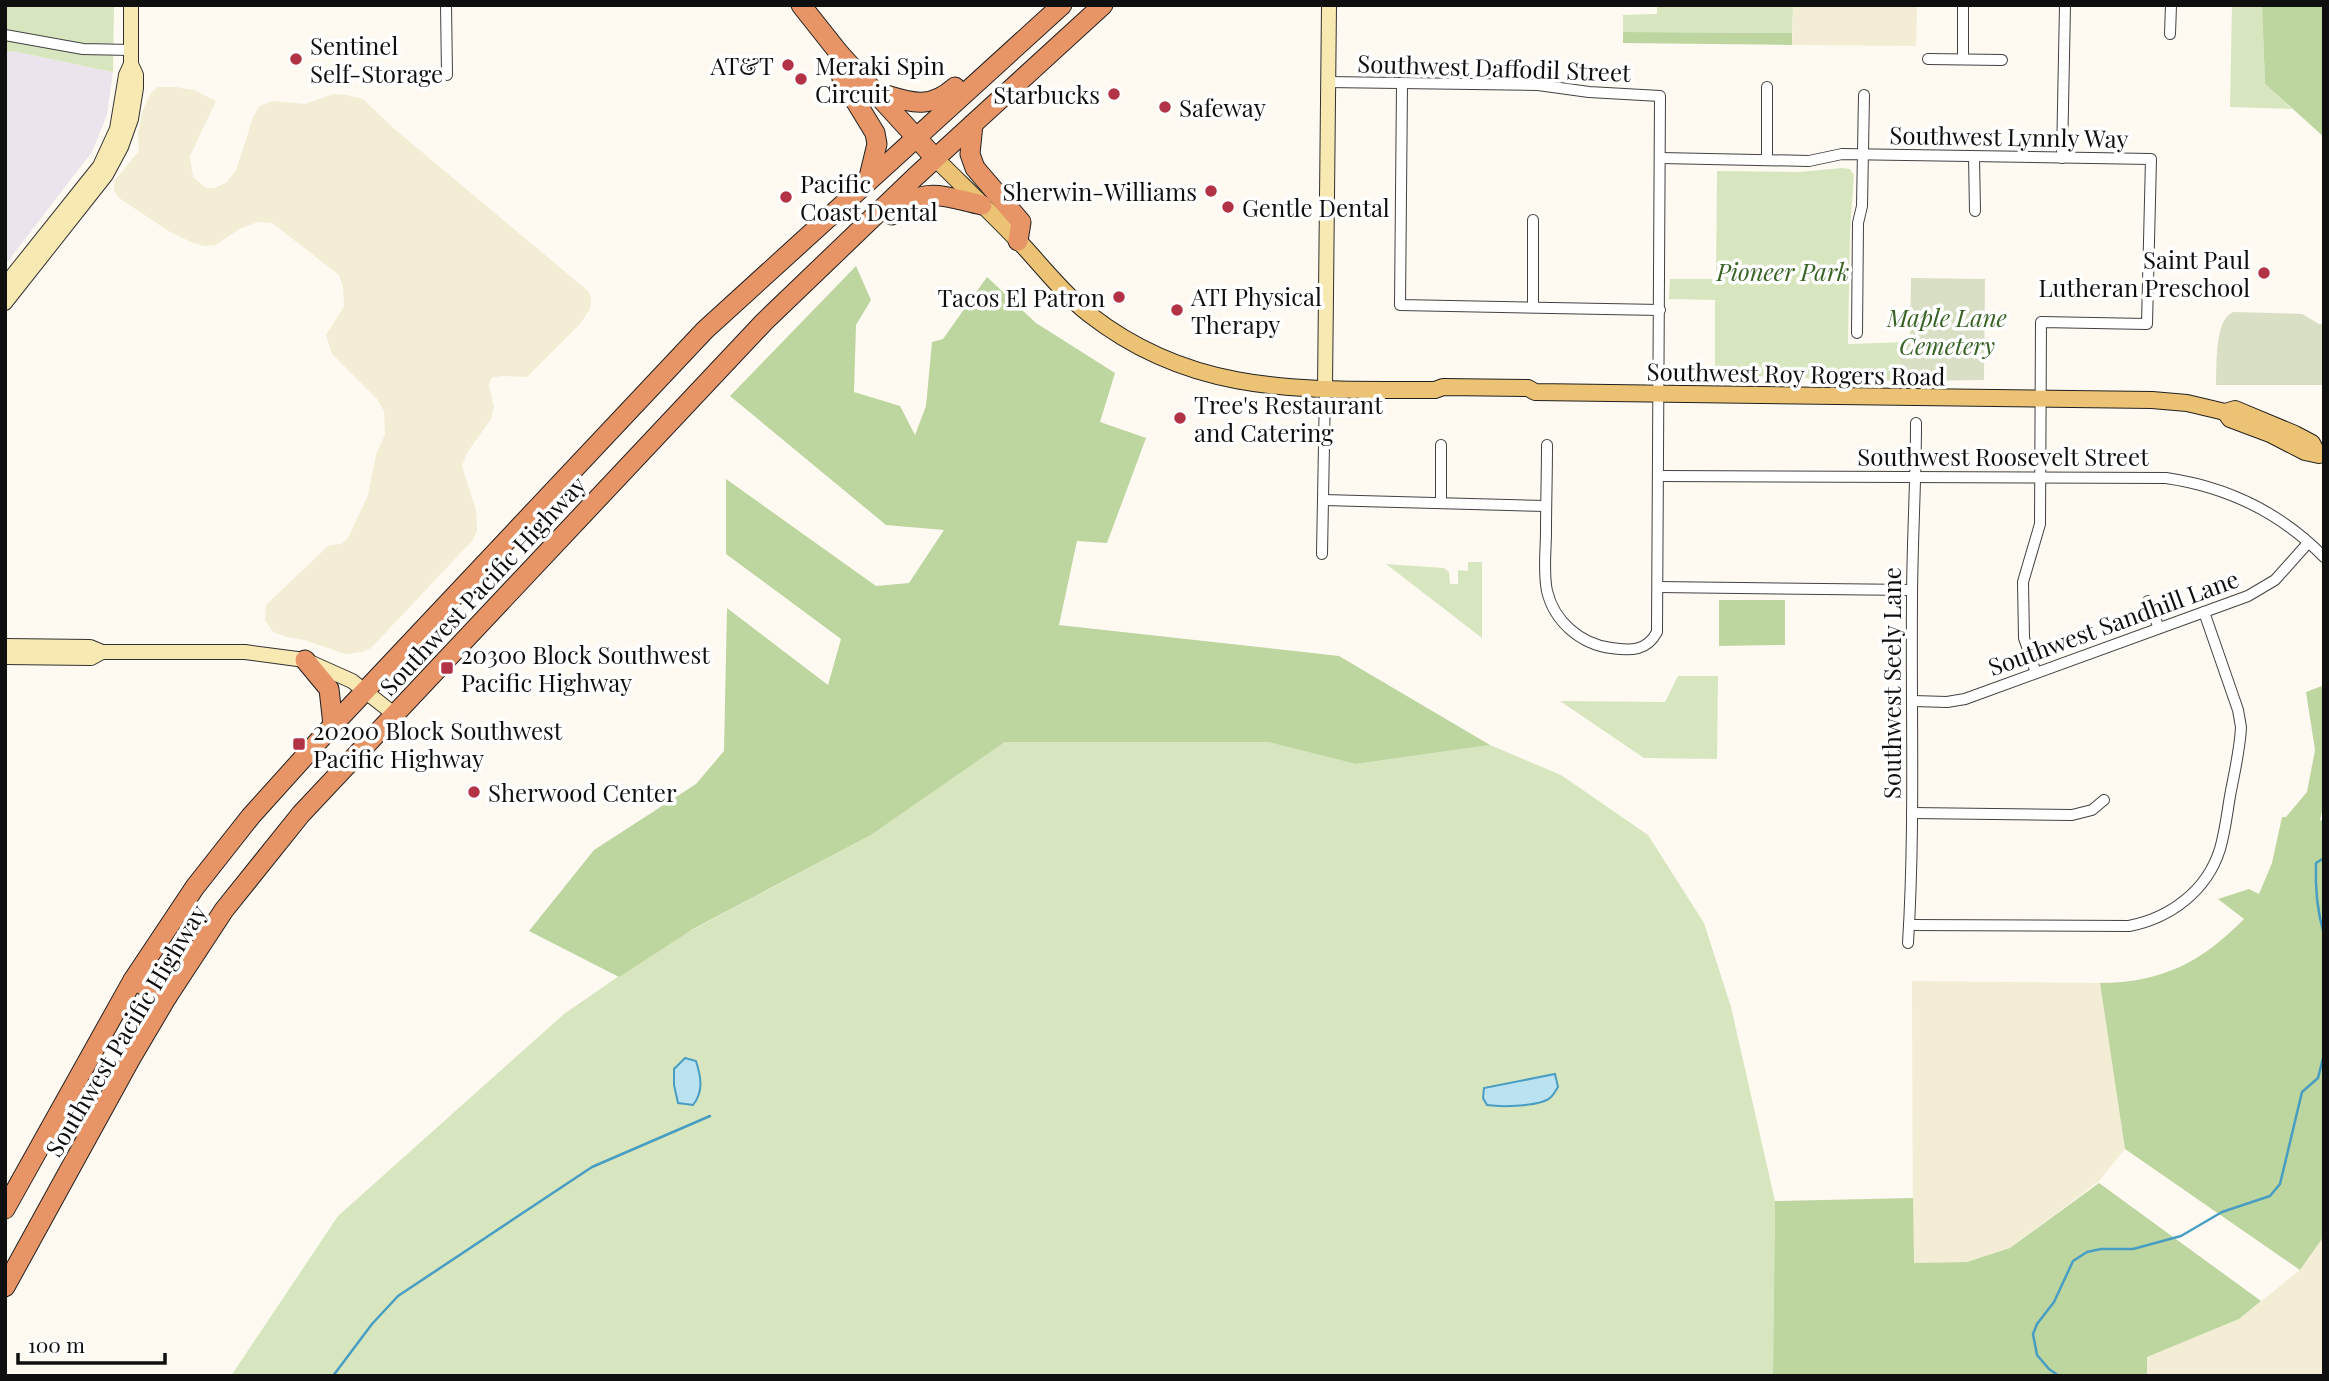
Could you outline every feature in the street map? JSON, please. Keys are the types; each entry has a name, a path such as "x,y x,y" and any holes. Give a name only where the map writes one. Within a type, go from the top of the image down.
{"highway":[{"path":"801,5 839,53 935,158"},
{"name":"Southwest Pacific Highway","path":"5,1209 133,980 174,916 222,852 333,725 705,330 1062,5"},
{"name":"Southwest Pacific Highway","path":"5,1287 131,1058 205,936 301,814 764,322 935,158 1103,5"},
{"path":"874,91 922,104 935,102 1017,32 1033,31"},
{"path":"839,53 842,79 875,133 877,144 867,183"},
{"path":"973,124 970,153 975,168 1021,222 1018,241"},
{"path":"827,260 852,255 911,199 923,195 938,196 982,205"},
{"path":"305,660 329,689 333,725"},
{"path":"133,980 167,997"}],"main road":[{"name":"Southwest Roy Rogers Road","path":"935,158 1073,300 1104,325 1142,349 1199,372 1225,379 1252,384 1325,389 1435,390 1444,395 1526,397 1535,392 2161,401 2187,403 2224,412 2235,409 2276,424 2312,443 2320,456"}],"street":[{"path":"5,303 111,168 127,132 134,106 136,75 131,57 131,5"},
{"path":"446,5 447,75"},
{"path":"1322,554 1329,5"},
{"path":"1963,5 1963,60"},
{"path":"2062,158 2065,5"},
{"path":"2170,34 2171,5"},
{"path":"5,35 131,57"},
{"path":"5,285 101,164 117,129 131,57"},
{"path":"1928,59 2002,60"},
{"name":"Southwest Daffodil Street","path":"1327,82 1538,85 1589,92 1660,96 1661,158"},
{"path":"1402,84 1400,304 1660,310"},
{"path":"1767,87 1767,160"},
{"path":"1857,333 1858,223 1862,206 1864,95"},
{"name":"Southwest Lynnly Way","path":"1661,158 1808,161 1842,154 2151,159 2147,324 2041,322 2039,532 2023,582 2024,638 2036,673"},
{"path":"1974,157 1975,211"},
{"path":"1547,445 1547,590 1558,617 1583,640 1601,647 1639,649 1651,643 1657,632 1661,158"},
{"path":"1533,220 1533,306"},
{"name":"Southwest Seely Lane","path":"1908,943 1916,423"},
{"path":"1441,445 1441,502"},
{"name":"Southwest Roosevelt Street","path":"1660,476 2040,475 2145,477 2194,482 2219,489 2258,506 2288,525 2324,557"},
{"path":"1323,500 1546,506"},
{"name":"Southwest Sandhill Lane","path":"1913,701 1957,701 2248,596 2268,586 2308,543"},
{"path":"1658,587 1912,590"},
{"path":"2148,601 2159,628"},
{"path":"1909,925 2129,926 2170,912 2193,893 2208,873 2220,847 2241,727 2238,710 2204,612"},
{"path":"5,646 90,647 102,652 245,652 305,660 336,672 394,714"},
{"path":"5,657 91,658 102,652"},
{"path":"1912,813 2072,815 2092,810 2104,800"}],"shaded area":[{"path":"1793,5 1917,5 1916,46 1792,45"},
{"path":"5,51 113,72 107,115 92,152 5,265"},
{"path":"158,87 194,90 216,101 190,156 193,177 206,188 215,188 227,182 236,170 254,115 260,106 273,101 305,104 334,94 363,99 391,126 588,291 591,298 590,309 580,324 527,377 504,376 490,380 494,407 491,419 467,453 462,466 476,510 477,531 472,541 371,648 362,652 345,654 287,637 273,632 265,620 266,605 329,545 341,544 348,538 368,495 376,455 385,434 384,411 377,399 332,354 326,335 344,306 339,275 272,223 258,222 239,229 216,245 204,246 170,232 119,198 114,190 114,181 139,151 138,133 142,112 151,93"},
{"path":"1912,981 2100,983 2125,1149 2098,1182 2010,1248 1967,1262 1913,1263"},
{"path":"2324,1236 2324,1376 2147,1376 2147,1357 2239,1319 2300,1270"}],"green space":[{"path":"5,5 114,5 113,72 5,51"},
{"path":"1657,5 1793,5 1792,33 1623,32 1623,15 1657,14"},
{"path":"2232,5 2262,5 2265,84 2292,109 2230,107"},
{"path":"2262,5 2324,5 2324,137 2265,84"},
{"path":"1623,32 1792,33 1792,45 1623,43"},
{"name":"Pioneer Park","path":"1850,169 1854,175 1848,344 1910,342 1898,354 1899,381 1715,375 1715,300 1669,299 1670,279 1716,279 1717,171 1799,172"},
{"path":"856,266 871,300 856,325 854,392 900,406 915,435 926,406 932,342 943,339 987,277 1036,323 1115,373 1100,422 1146,438 1107,543 1077,541 1059,625 1339,656 1490,745 1356,764 1268,742 1005,742 871,835 693,929 619,977 529,931 594,850 696,784 724,751 727,608 828,685 841,639 726,554 726,479 876,586 909,583 944,530 886,525 730,396"},
{"name":"Maple Lane Cemetery","path":"1911,278 1985,279 1984,380 1899,381 1898,354 1910,342"},
{"path":"2233,312 2302,314 2324,324 2324,385 2216,385 2222,324"},
{"path":"1468,562 1482,562 1482,638 1386,564 1444,568 1449,572 1450,584 1458,584 1458,570 1468,571"},
{"path":"1719,600 1785,600 1785,645 1719,646"},
{"path":"1678,676 1718,676 1717,759 1644,758 1560,701 1665,702"},
{"path":"2322,686 2324,803 2320,820 2324,821 2324,1236 2300,1270 2125,1149 2100,983 2142,979 2179,967 2212,947 2244,919 2218,899 2249,889 2259,894 2272,863 2282,817 2286,817 2307,792 2315,750 2306,692"},
{"path":"1005,742 1268,742 1356,764 1490,745 1561,775 1648,835 1704,923 1731,1007 1775,1201 1773,1376 231,1376 338,1216 564,1014 664,945 871,835"},
{"path":"2099,1183 2261,1301 2239,1319 2147,1357 2147,1376 1773,1376 1775,1201 1913,1198 1914,1263 1967,1262 2010,1248"}],"water":[{"path":"685,1058 696,1061 700,1078 699,1094 693,1105 678,1103 674,1085 674,1069"},
{"path":"1555,1074 1558,1087 1551,1097 1539,1103 1493,1106 1487,1105 1483,1098 1484,1088"}],"waterway":[{"path":"2324,858 2316,863 2318,908 2324,934"},
{"path":"2059,1376 2037,1355 2033,1334 2037,1324 2054,1302 2073,1261 2087,1252 2133,1249 2181,1236 2222,1212 2270,1196 2280,1184 2302,1092 2318,1078 2324,1054"},
{"path":"333,1376 372,1324 398,1296 592,1167 710,1116"}],"place":[{"name":"Sentinel Self-Storage","path":"296,59"},
{"name":"AT&T","path":"788,65"},
{"name":"Meraki Spin Circuit","path":"801,79"},
{"name":"Starbucks","path":"1114,94"},
{"name":"Safeway","path":"1165,107"},
{"name":"Sherwin-Williams","path":"1211,191"},
{"name":"Pacific Coast Dental","path":"786,197"},
{"name":"Gentle Dental","path":"1228,207"},
{"name":"Saint Paul Lutheran Preschool","path":"2264,273"},
{"name":"Tacos El Patron","path":"1119,297"},
{"name":"ATI Physical Therapy","path":"1177,310"},
{"name":"Tree's Restaurant and Catering","path":"1180,418"},
{"name":"20300 Block Southwest Pacific Highway","path":"447,668"},
{"name":"20200 Block Southwest Pacific Highway","path":"299,744"},
{"name":"Sherwood Center","path":"474,792"}]}
